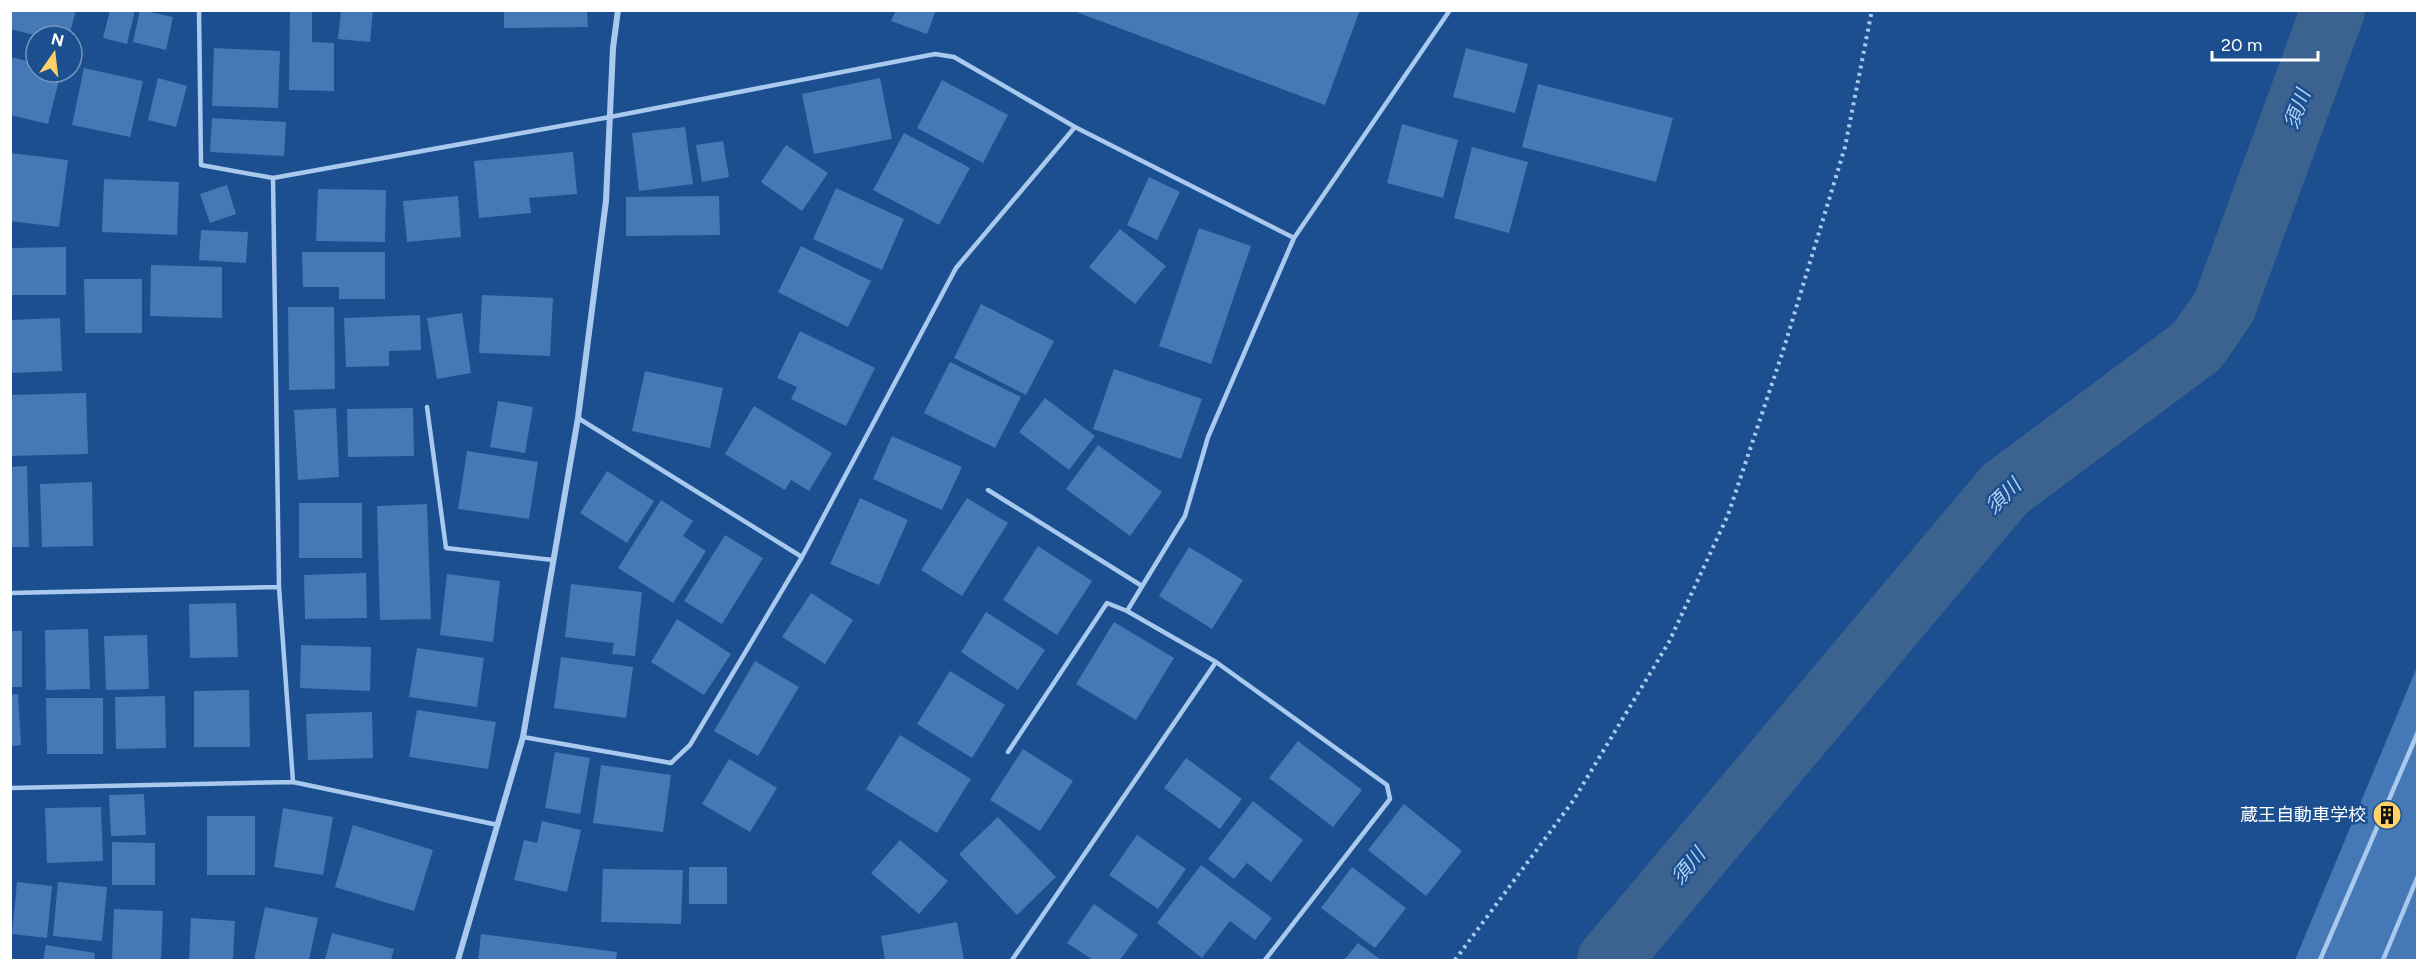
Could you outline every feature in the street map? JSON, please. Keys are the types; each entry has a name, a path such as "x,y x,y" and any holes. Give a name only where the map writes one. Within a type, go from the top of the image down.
{"street":[{"path":"458,960 523,737 578,418 606,201 613,48 618,10"}],"lane":[{"path":"199,10 201,165 273,178 610,117 935,54 954,57 1075,127 1294,238"},
{"path":"1127,611 1185,516 1208,437 1294,238 1450,10"},
{"path":"523,737 671,762 690,745 802,557 956,268 1075,127"},
{"path":"273,178 279,587 293,782"},
{"path":"427,407 446,548 552,560"},
{"path":"578,418 802,557"},
{"path":"988,490 1142,586"},
{"path":"10,593 279,587"},
{"path":"1008,752 1107,603 1127,611 1216,662 1387,785 1390,800 1265,960"},
{"path":"1012,960 1216,662"},
{"path":"2320,960 2418,732"},
{"path":"10,788 293,782 498,825"},
{"path":"2383,960 2418,876"}],"path":[{"path":"1455,960 1574,801 1669,642 1728,515 1784,351 1845,147 1872,10"}],"building":[{"path":"10,10 76,10 72,24 24,24 24,32 10,29"},
{"path":"110,10 135,10 127,44 103,38"},
{"path":"140,10 173,17 166,50 133,42"},
{"path":"290,10 312,10 312,42 334,43 334,91 289,90"},
{"path":"341,10 373,10 370,42 338,39"},
{"path":"504,10 587,10 588,27 504,28"},
{"path":"896,10 936,10 927,34 891,21"},
{"path":"1071,10 1360,10 1325,105"},
{"path":"214,48 280,51 278,108 212,106"},
{"path":"1466,48 1528,64 1515,113 1453,97"},
{"path":"10,57 24,60 24,84 58,84 48,124 10,115"},
{"path":"84,68 143,81 130,137 72,125 81,84 84,84"},
{"path":"158,78 187,86 176,127 148,120"},
{"path":"880,78 892,139 814,154 802,94"},
{"path":"942,80 1008,115 983,163 917,128"},
{"path":"1538,84 1673,118 1656,182 1522,147"},
{"path":"212,118 286,122 284,156 210,152"},
{"path":"1402,124 1458,140 1443,198 1387,183"},
{"path":"685,127 693,184 639,191 632,133"},
{"path":"904,133 970,168 939,225 873,190"},
{"path":"723,141 729,177 702,182 696,145"},
{"path":"786,145 828,173 802,211 761,182"},
{"path":"1472,147 1528,162 1509,233 1454,218"},
{"path":"573,152 577,194 529,198 531,213 479,218 474,161"},
{"path":"10,153 68,160 59,227 10,221"},
{"path":"1149,177 1180,192 1157,240 1127,225"},
{"path":"104,179 179,182 177,235 102,232"},
{"path":"227,185 236,214 210,223 200,194"},
{"path":"836,188 904,219 882,270 813,239"},
{"path":"318,189 386,190 385,242 316,241"},
{"path":"458,196 461,237 407,242 403,201"},
{"path":"719,196 720,235 626,236 626,197"},
{"path":"1199,228 1251,246 1211,364 1159,346"},
{"path":"1120,229 1166,266 1135,304 1089,267"},
{"path":"201,230 248,232 246,263 199,260"},
{"path":"801,246 871,281 848,327 778,292"},
{"path":"66,247 66,295 10,295 10,248"},
{"path":"302,252 385,252 385,299 339,299 339,287 303,287"},
{"path":"151,265 222,267 222,318 150,316"},
{"path":"84,279 142,279 142,333 85,333"},
{"path":"482,295 553,298 550,356 479,353"},
{"path":"981,304 1054,341 1026,395 954,358"},
{"path":"288,307 334,307 335,389 289,390"},
{"path":"462,313 471,373 437,379 427,318"},
{"path":"420,315 421,350 389,351 389,366 346,367 344,318"},
{"path":"60,318 62,371 10,373 10,320"},
{"path":"800,331 875,368 846,426 791,399 797,387 777,378"},
{"path":"950,362 1021,397 995,448 924,413"},
{"path":"1114,369 1202,399 1181,459 1093,429"},
{"path":"645,371 723,388 710,448 632,431"},
{"path":"86,393 88,454 10,456 10,395"},
{"path":"1045,398 1095,436 1069,470 1019,432"},
{"path":"498,401 533,407 525,453 490,447"},
{"path":"754,406 832,453 809,491 791,480 785,490 725,454"},
{"path":"336,408 339,477 298,480 294,410"},
{"path":"413,408 414,456 348,457 347,409"},
{"path":"892,436 962,467 942,510 873,479"},
{"path":"1098,445 1162,492 1130,536 1066,489"},
{"path":"467,451 538,462 529,519 458,509"},
{"path":"27,466 29,547 10,547 10,467"},
{"path":"607,471 654,501 627,543 580,513"},
{"path":"92,482 93,546 42,547 40,484"},
{"path":"860,498 908,520 879,585 830,564"},
{"path":"967,498 1008,523 962,596 921,570"},
{"path":"661,500 693,521 683,536 706,551 673,603 618,568"},
{"path":"299,503 362,503 362,558 299,558"},
{"path":"427,504 431,619 380,620 377,506"},
{"path":"725,535 763,558 722,624 684,601"},
{"path":"1038,546 1092,581 1057,635 1003,600"},
{"path":"1189,547 1243,580 1212,629 1159,596"},
{"path":"366,573 367,618 305,619 304,575"},
{"path":"447,574 500,581 493,642 440,635"},
{"path":"571,584 642,592 635,656 612,654 614,643 565,637"},
{"path":"811,593 853,620 825,664 782,637"},
{"path":"236,603 238,657 190,658 189,604"},
{"path":"986,612 1045,650 1018,690 961,652"},
{"path":"677,619 731,654 704,695 651,662"},
{"path":"1114,622 1174,658 1136,720 1076,684"},
{"path":"88,629 90,689 46,690 45,630"},
{"path":"10,631 22,631 22,687 10,687"},
{"path":"147,635 149,689 106,690 104,636"},
{"path":"301,645 371,647 370,691 300,688"},
{"path":"417,648 484,658 477,707 409,697"},
{"path":"561,657 633,667 626,718 554,708"},
{"path":"755,661 799,687 758,756 714,731"},
{"name":"蔵王自動車学校","path":"2417,667 2418,960 2295,960"},
{"path":"950,671 1005,705 972,758 917,724"},
{"path":"249,690 250,747 194,747 194,691"},
{"path":"18,694 21,745 10,746 10,695"},
{"path":"165,696 166,748 116,749 115,697"},
{"path":"46,698 103,698 103,754 47,754"},
{"path":"417,710 496,722 488,769 409,757"},
{"path":"372,712 373,758 308,760 306,714"},
{"path":"900,735 971,779 937,833 866,789"},
{"path":"1298,741 1362,790 1333,827 1269,778"},
{"path":"1023,749 1073,781 1040,831 990,800"},
{"path":"555,752 590,758 580,814 545,808"},
{"path":"1186,758 1242,799 1220,829 1164,788"},
{"path":"729,759 777,788 750,832 702,804"},
{"path":"601,765 671,775 663,832 593,823"},
{"path":"144,794 146,835 111,836 109,795"},
{"path":"1253,801 1303,840 1271,882 1247,863 1234,879 1208,859"},
{"path":"1404,804 1462,851 1426,896 1368,850"},
{"path":"101,807 103,861 47,863 45,808"},
{"path":"283,808 333,817 323,875 274,867"},
{"path":"207,816 255,816 255,875 207,875"},
{"path":"998,817 1056,877 1017,915 959,854"},
{"path":"542,821 581,830 567,892 514,880 524,840 537,843"},
{"path":"353,825 433,850 414,911 335,887"},
{"path":"1137,835 1186,869 1158,909 1109,875"},
{"path":"900,840 948,881 919,914 871,873"},
{"path":"112,842 155,843 155,885 112,885"},
{"path":"1201,865 1272,918 1255,940 1230,921 1202,958 1157,923"},
{"path":"689,867 727,867 727,904 689,904"},
{"path":"1352,867 1406,908 1375,948 1321,908"},
{"path":"603,869 683,870 681,924 601,922"},
{"path":"17,882 52,886 47,938 12,934"},
{"path":"58,882 107,887 102,941 53,936"},
{"path":"1094,904 1138,935 1120,960 1093,960 1067,943"},
{"path":"265,907 318,918 309,960 254,960"},
{"path":"114,909 163,911 161,960 112,960"},
{"path":"191,918 235,921 233,960 189,960"},
{"path":"957,922 964,960 885,960 881,936"},
{"path":"332,933 394,949 391,960 325,960"},
{"path":"481,934 617,952 616,960 478,960"},
{"path":"1358,943 1381,960 1344,960"},
{"path":"46,945 95,953 94,960 43,960"}],"waterway":[{"name":"須川","path":"1609,960 2005,489 2197,346 2224,307 2333,10"}],"place":[{"name":"蔵王自動車学校","path":"2387,815"}]}
